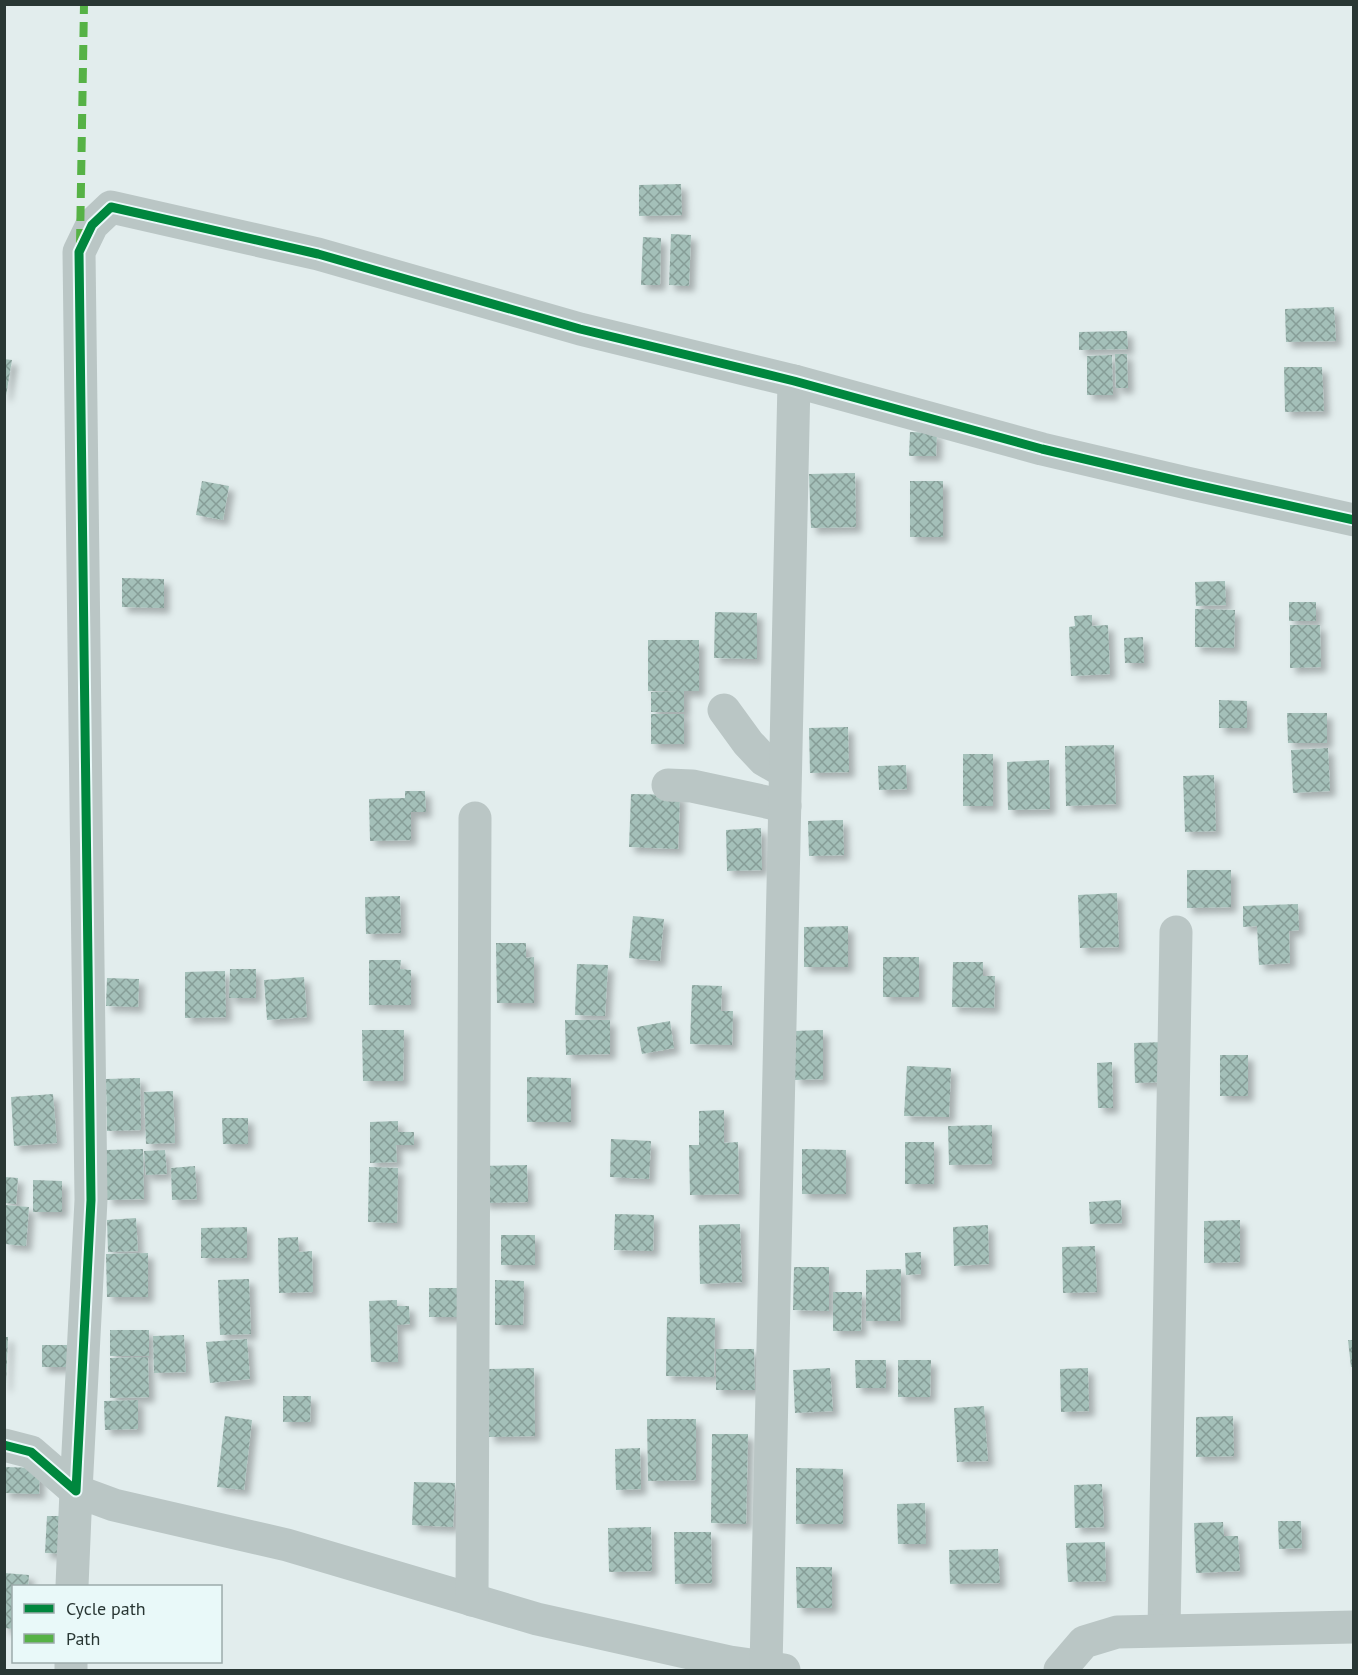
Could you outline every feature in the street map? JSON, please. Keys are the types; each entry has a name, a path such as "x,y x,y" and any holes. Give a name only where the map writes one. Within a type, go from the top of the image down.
{"street":[{"path":"72,1585 91,1200 80,252 92,225 111,207 318,254 580,329 794,381 1042,448 1353,520"},
{"path":"4,1446 31,1452 76,1491 114,1505 287,1545 537,1619 730,1662 775,1669 785,772 794,381"},
{"path":"724,710 748,743 764,759 785,772"},
{"path":"668,785 692,786 785,806"},
{"path":"472,1600 475,818"},
{"path":"1164,1630 1176,932"},
{"path":"1060,1671 1084,1642 1117,1632 1353,1627"}],"building":[{"path":"681,184 682,215 639,216 639,185"},
{"path":"671,234 691,235 689,286 669,285"},
{"path":"643,237 661,238 660,285 641,285"},
{"path":"1334,307 1336,341 1286,342 1285,309"},
{"path":"1127,331 1128,349 1079,350 1079,332"},
{"path":"1115,354 1127,354 1128,388 1116,388"},
{"path":"1112,355 1113,395 1087,395 1087,356"},
{"path":"4,359 12,360 6,396 4,396"},
{"path":"1284,367 1322,367 1324,411 1285,412"},
{"path":"910,432 937,433 936,456 909,456"},
{"path":"855,473 856,527 811,528 809,474"},
{"path":"202,481 229,486 223,520 196,515"},
{"path":"910,481 943,481 943,537 910,537"},
{"path":"122,578 164,579 164,608 122,607"},
{"path":"1225,581 1226,605 1196,606 1195,582"},
{"path":"1289,602 1316,602 1316,621 1289,621"},
{"path":"1195,609 1235,610 1234,648 1195,647"},
{"path":"715,612 757,613 757,659 714,658"},
{"path":"1092,615 1092,626 1108,625 1110,674 1071,676 1069,627 1075,626 1074,616"},
{"path":"1290,625 1320,625 1321,667 1290,668"},
{"path":"1143,637 1144,663 1125,663 1124,638"},
{"path":"648,640 699,640 699,691 684,691 684,712 651,712 651,692 681,691 648,691"},
{"path":"1219,700 1247,701 1247,728 1219,728"},
{"path":"1287,713 1327,713 1327,743 1288,743"},
{"path":"651,714 684,714 684,744 651,744"},
{"path":"848,727 849,772 810,773 809,728"},
{"path":"1114,745 1116,804 1066,806 1065,746"},
{"path":"1328,748 1330,791 1293,793 1291,750"},
{"path":"963,754 993,754 993,806 963,806"},
{"path":"1049,760 1050,809 1008,810 1007,762"},
{"path":"906,765 907,789 879,790 878,766"},
{"path":"1214,775 1216,831 1185,832 1183,776"},
{"path":"405,791 425,791 426,812 411,812 411,840 370,841 369,799 405,798"},
{"path":"631,794 680,795 678,849 629,847"},
{"path":"843,820 844,855 809,856 808,821"},
{"path":"761,828 762,870 727,871 726,830"},
{"path":"1187,870 1231,870 1231,907 1187,908"},
{"path":"1117,893 1119,947 1080,948 1078,895"},
{"path":"400,896 401,933 366,934 365,897"},
{"path":"1298,904 1299,930 1289,931 1290,963 1259,965 1257,926 1243,927 1243,906"},
{"path":"633,916 664,919 660,961 629,958"},
{"path":"848,926 848,967 804,967 804,927"},
{"path":"496,943 526,943 526,958 534,957 534,1003 497,1003"},
{"path":"883,957 919,957 919,997 883,997"},
{"path":"369,960 401,960 400,969 411,970 411,1005 369,1005"},
{"path":"953,962 983,962 983,976 995,976 994,1008 952,1007"},
{"path":"577,964 608,965 605,1016 575,1015"},
{"path":"230,969 256,969 256,998 229,998"},
{"path":"225,971 226,1017 185,1018 185,972"},
{"path":"304,977 307,1017 267,1020 264,980"},
{"path":"107,978 139,979 138,1007 106,1006"},
{"path":"692,985 722,986 721,1011 733,1011 732,1045 690,1044"},
{"path":"565,1020 610,1020 610,1054 566,1055"},
{"path":"670,1021 674,1048 642,1054 637,1027"},
{"path":"362,1030 404,1030 403,1081 363,1081"},
{"path":"823,1030 823,1079 795,1080 794,1031"},
{"path":"1165,1042 1166,1082 1135,1083 1134,1043"},
{"path":"1220,1055 1248,1055 1248,1096 1220,1096"},
{"path":"1112,1062 1113,1108 1098,1108 1097,1063"},
{"path":"907,1066 951,1068 949,1117 904,1116"},
{"path":"527,1077 571,1078 571,1122 527,1122"},
{"path":"140,1078 141,1130 107,1131 106,1079"},
{"path":"173,1091 175,1143 146,1144 144,1092"},
{"path":"53,1094 57,1143 14,1146 11,1097"},
{"path":"724,1110 724,1143 738,1142 739,1194 690,1195 689,1145 699,1145 699,1111"},
{"path":"222,1118 248,1118 248,1144 223,1144"},
{"path":"398,1121 398,1132 414,1132 414,1145 396,1145 397,1162 370,1163 370,1122"},
{"path":"992,1125 992,1164 949,1165 948,1126"},
{"path":"611,1139 651,1141 649,1179 610,1177"},
{"path":"905,1142 934,1142 934,1184 905,1184"},
{"path":"143,1149 144,1199 107,1200 106,1150"},
{"path":"802,1149 846,1150 846,1194 802,1194"},
{"path":"165,1150 167,1174 146,1175 144,1151"},
{"path":"527,1165 528,1202 483,1203 482,1166"},
{"path":"195,1166 197,1199 172,1200 171,1168"},
{"path":"369,1167 398,1168 397,1223 368,1222"},
{"path":"4,1177 18,1178 16,1204 4,1203"},
{"path":"33,1180 62,1181 62,1212 33,1212"},
{"path":"1121,1200 1122,1223 1090,1224 1089,1202"},
{"path":"5,1205 29,1207 26,1246 5,1244"},
{"path":"615,1214 654,1215 653,1251 614,1250"},
{"path":"136,1218 138,1251 108,1252 107,1220"},
{"path":"1240,1220 1240,1262 1204,1263 1204,1221"},
{"path":"740,1224 742,1282 700,1284 699,1225"},
{"path":"988,1225 989,1264 954,1266 953,1227"},
{"path":"247,1227 247,1258 201,1258 201,1228"},
{"path":"501,1235 535,1235 535,1265 501,1265"},
{"path":"298,1237 299,1252 312,1251 313,1292 279,1293 278,1238"},
{"path":"1095,1246 1097,1292 1063,1293 1062,1247"},
{"path":"921,1252 921,1274 906,1275 905,1253"},
{"path":"148,1253 148,1297 107,1297 106,1254"},
{"path":"794,1267 829,1267 829,1311 793,1310"},
{"path":"901,1269 900,1321 866,1321 866,1270"},
{"path":"249,1279 251,1334 220,1335 218,1280"},
{"path":"495,1280 524,1281 523,1325 495,1325"},
{"path":"429,1288 461,1288 461,1317 429,1317"},
{"path":"833,1292 862,1292 861,1331 833,1331"},
{"path":"397,1300 397,1306 409,1306 410,1324 397,1325 398,1362 371,1362 369,1301"},
{"path":"667,1317 715,1318 714,1377 666,1376"},
{"path":"110,1330 149,1330 149,1356 110,1356"},
{"path":"184,1335 186,1372 154,1373 153,1336"},
{"path":"4,1337 8,1337 6,1386 4,1386"},
{"path":"247,1339 250,1379 210,1383 206,1342"},
{"path":"1348,1340 1354,1340 1354,1367 1351,1367"},
{"path":"42,1345 69,1345 69,1367 42,1367"},
{"path":"716,1349 754,1349 755,1390 716,1390"},
{"path":"148,1357 149,1397 110,1398 110,1358"},
{"path":"855,1360 886,1360 886,1388 856,1388"},
{"path":"898,1360 931,1360 930,1397 898,1397"},
{"path":"534,1368 535,1436 489,1437 488,1369"},
{"path":"830,1368 833,1411 795,1413 793,1370"},
{"path":"1088,1368 1089,1411 1061,1412 1060,1369"},
{"path":"283,1396 311,1396 310,1422 283,1422"},
{"path":"138,1400 138,1429 105,1430 104,1401"},
{"path":"984,1406 988,1461 957,1462 954,1408"},
{"path":"225,1416 252,1420 244,1490 217,1487"},
{"path":"1233,1416 1234,1456 1196,1457 1196,1417"},
{"path":"647,1419 696,1419 696,1480 648,1481"},
{"path":"712,1434 748,1434 746,1524 711,1523"},
{"path":"640,1448 641,1489 616,1490 615,1449"},
{"path":"4,1467 40,1468 39,1494 4,1493"},
{"path":"796,1468 843,1469 843,1524 796,1524"},
{"path":"414,1482 455,1483 453,1527 412,1525"},
{"path":"1102,1484 1104,1527 1075,1528 1074,1485"},
{"path":"925,1503 926,1544 898,1544 897,1504"},
{"path":"47,1516 71,1516 70,1554 45,1553"},
{"path":"1278,1521 1301,1521 1302,1548 1279,1549"},
{"path":"1223,1522 1224,1536 1238,1536 1240,1571 1196,1573 1194,1523"},
{"path":"651,1527 652,1571 609,1572 608,1528"},
{"path":"674,1532 711,1532 712,1583 675,1584"},
{"path":"1105,1542 1106,1581 1068,1582 1066,1543"},
{"path":"998,1549 1000,1583 950,1584 949,1550"},
{"path":"796,1567 832,1567 832,1608 797,1608"},
{"path":"4,1573 29,1575 28,1585 12,1585 12,1629 4,1628"}],"marked path":[{"path":"80,244 84,4"}],"cycle path":[{"path":"4,1445 31,1452 76,1491 91,1200 79,252 92,225 111,207 318,254 580,329 794,381 1042,449 1354,520"}]}
